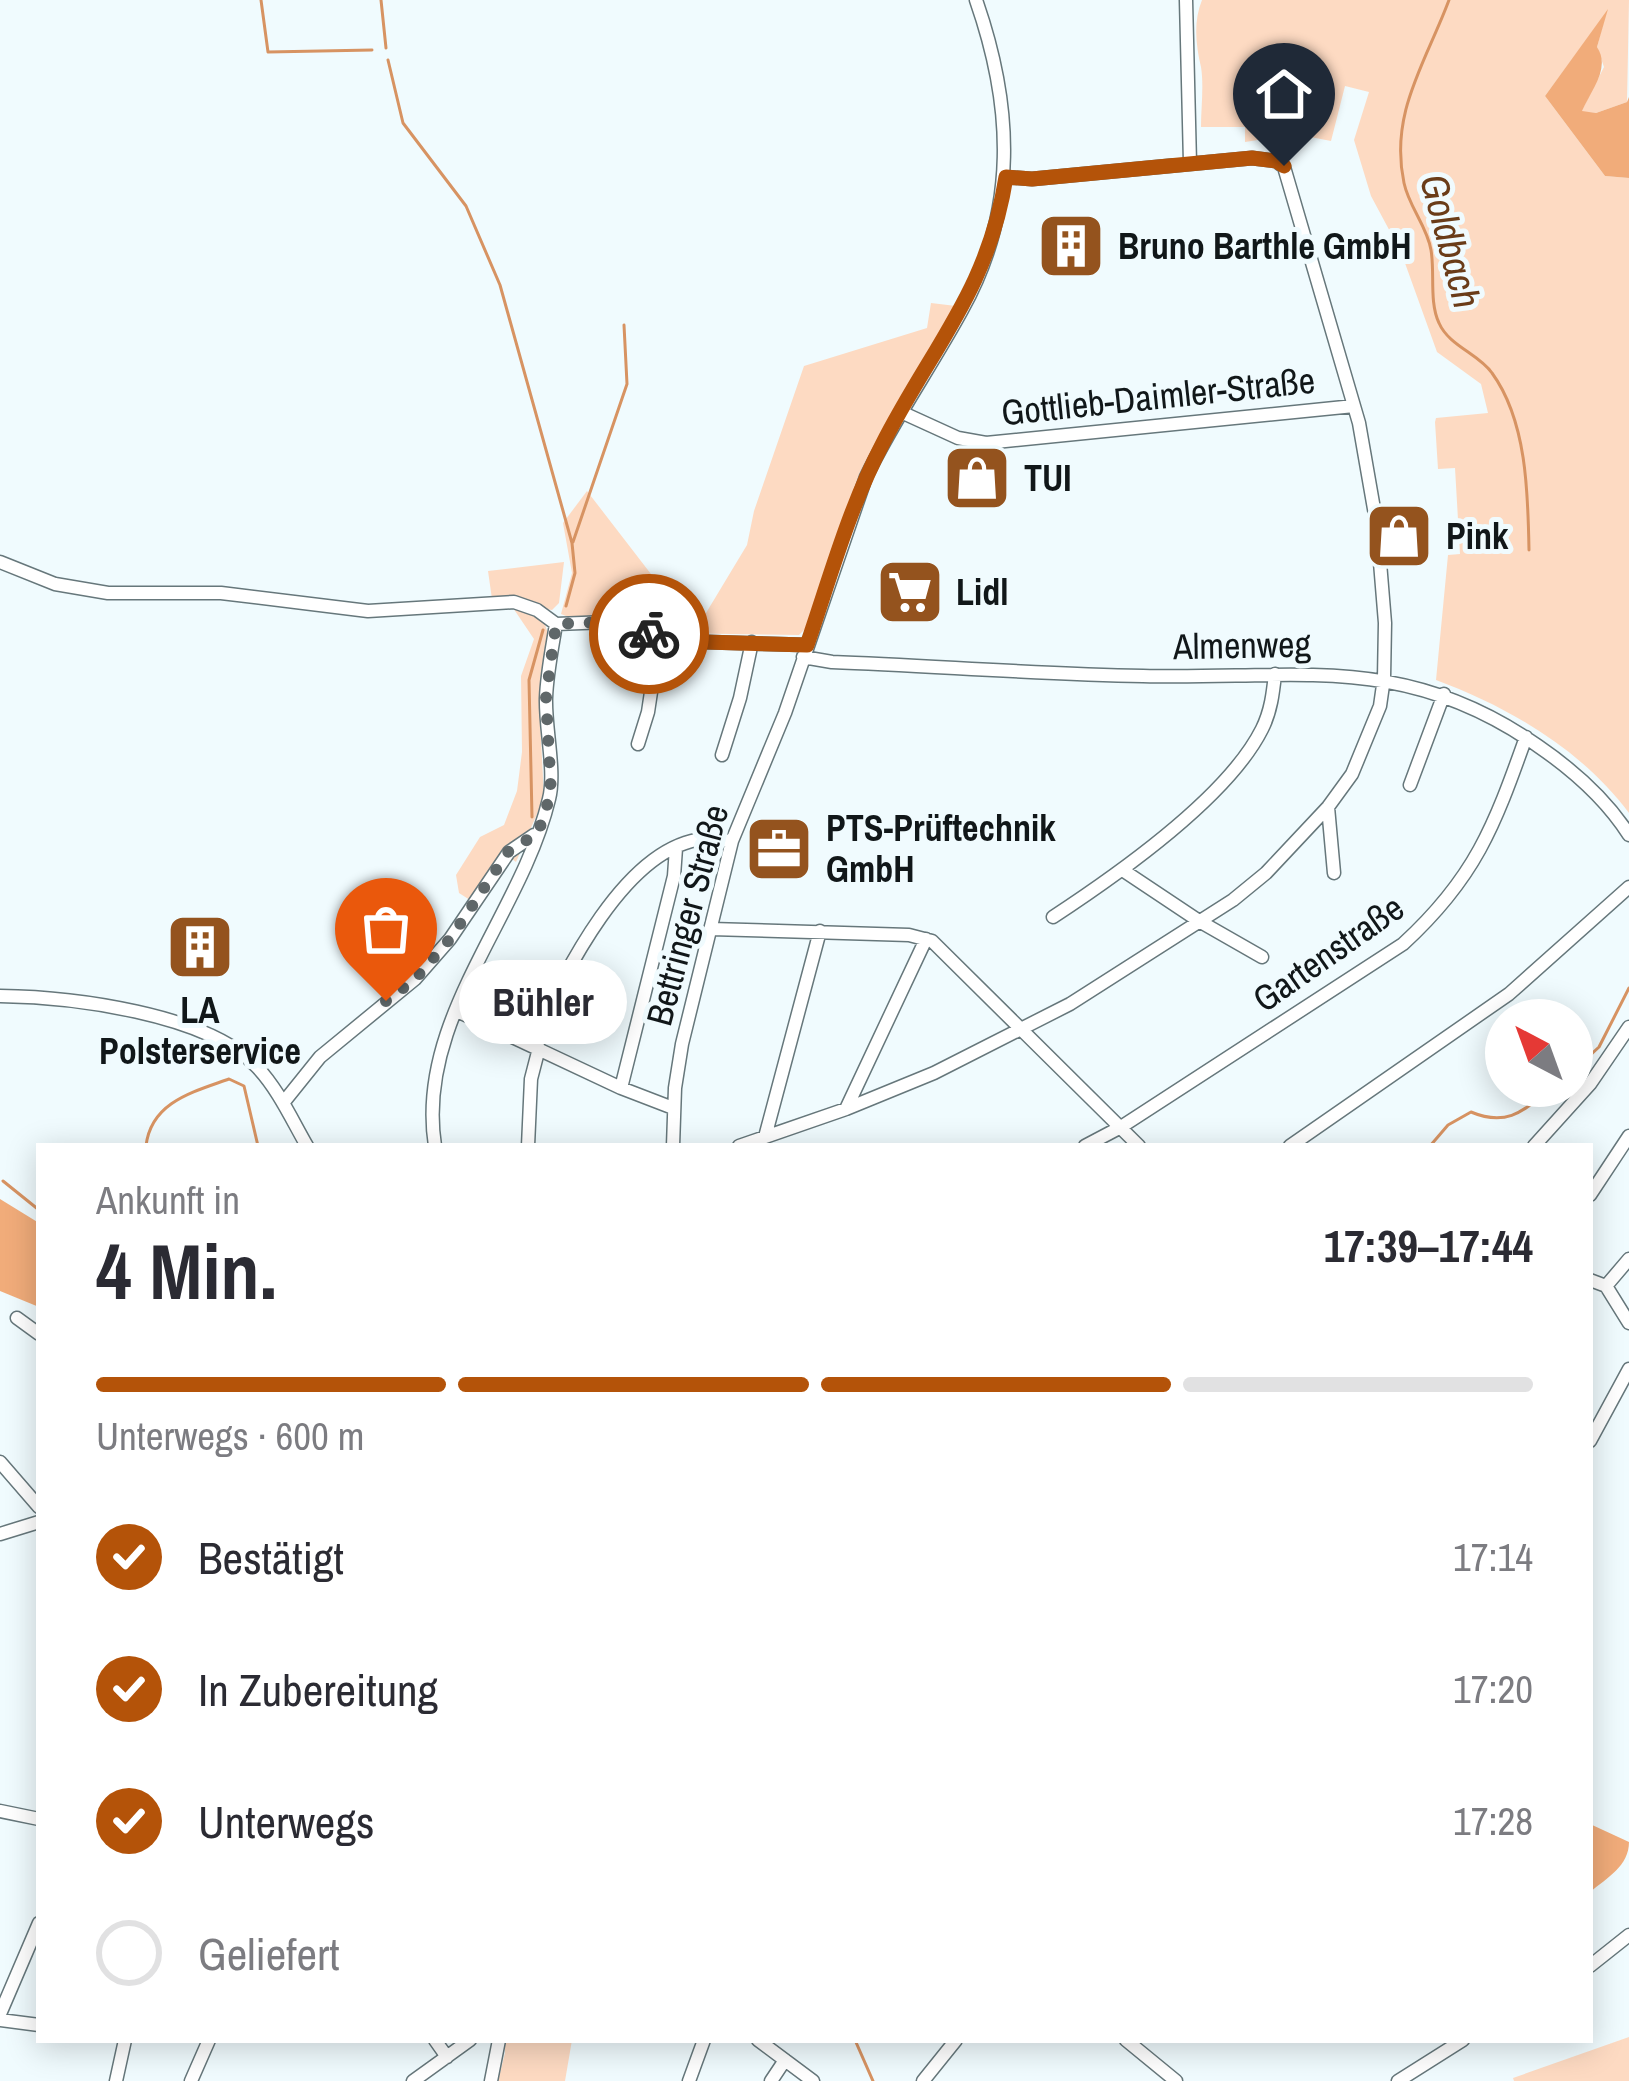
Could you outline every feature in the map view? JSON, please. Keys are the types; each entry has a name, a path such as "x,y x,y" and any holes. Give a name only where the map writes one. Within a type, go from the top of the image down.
{"street":[{"name":"Bettringer Straße","path":"673,1143 682,1044 732,841 768,757 866,478 972,289 994,233 1006,177 1002,91 976,0"},
{"path":"1186,0 1190,164"},
{"path":"748,1143 847,1109 1025,1030 1199,921 1266,873 1328,807 1367,743 1380,706 1385,623 1377,526 1354,406 1284,166 1252,158 1032,179 1006,177"},
{"name":"Gottlieb-Daimler-Straße","path":"901,412 958,438 986,443 1354,406"},
{"path":"0,562 82,590 221,593 368,611 514,602 556,624 546,697 551,793 538,833 457,1011 432,1096 435,1143"},
{"name":"Almenweg","path":"556,624 608,622 659,639 752,642 805,651 832,662 1142,676 1384,678 1444,694 1526,737 1594,792 1629,835"},
{"path":"638,744 659,639"},
{"path":"722,755 752,642"},
{"path":"1054,916 1124,871 1250,750 1269,712 1275,674"},
{"path":"1410,785 1444,694"},
{"name":"Gartenstraße","path":"1090,1143 1402,944 1430,919 1484,848 1526,737"},
{"path":"1328,807 1334,873"},
{"path":"283,1103 320,1057 415,979 450,939 508,852 538,833"},
{"path":"528,1143 535,1046 561,980 599,917 656,859 703,838 732,841"},
{"path":"621,1088 674,876 676,848"},
{"path":"1124,871 1262,957"},
{"path":"1294,1143 1509,994 1629,886"},
{"path":"711,929 926,939 953,958 1136,1143"},
{"path":"766,1137 820,931"},
{"path":"847,1109 926,939"},
{"path":"0,996 93,1004 219,1039 254,1064 305,1143"},
{"path":"457,1011 673,1108"},
{"path":"1537,1143 1590,1084 1629,1027"},
{"path":"1593,1190 1629,1136"},
{"path":"1606,1286 1629,1258"},
{"path":"1593,1281 1606,1286 1629,1324"},
{"path":"16,1318 36,1332"},
{"path":"1593,1435 1629,1369"},
{"path":"0,1462 36,1504"},
{"path":"0,1534 36,1523"},
{"path":"0,1811 36,1818"},
{"path":"36,1930 0,2017 36,2025"},
{"path":"1593,1964 1629,1935"},
{"path":"116,2081 119,2043"},
{"path":"191,2081 208,2043"},
{"path":"436,2043 447,2057"},
{"path":"413,2081 466,2043"},
{"path":"491,2081 498,2043"},
{"path":"689,2081 703,2043"},
{"path":"762,2043 813,2081"},
{"path":"923,2081 954,2043"},
{"path":"1130,2043 1176,2081"},
{"path":"1398,2081 1458,2043"},
{"path":"772,2081 785,2060"}],"shaded area":[{"path":"1202,0 1629,0 1627,102 1596,113 1581,112 1604,67 1597,47 1606,13 1545,96 1605,176 1629,178 1629,813 1567,750 1517,717 1436,680 1448,555 1460,554 1455,468 1438,469 1435,422 1436,418 1488,413 1481,384 1437,352 1401,252 1371,196 1354,140 1369,92 1345,86 1331,141 1295,134 1245,142 1245,127 1201,127 1196,34"},
{"path":"1608,9 1597,47 1601,71 1582,111 1596,113 1627,102 1629,97 1629,178 1605,176 1545,96"},
{"path":"931,303 956,306 865,466 799,635 665,633 617,617 561,614 572,573 563,523 587,491 671,600 706,613 747,545 754,511 804,366 927,328"},
{"path":"564,562 559,603 552,610 492,599 488,571"},
{"path":"511,605 528,609 544,622 549,636 539,699 544,798 516,862 504,853 473,902 459,893 456,875 480,837 504,825 517,791 522,752 521,676 534,639"},
{"path":"0,1199 36,1221 36,1306 0,1291"},
{"path":"1593,1825 1629,1842 1621,1865 1593,1890"},
{"path":"1629,2037 1629,2081 1514,2081 1513,2078"},
{"path":"504,2043 571,2043 565,2081 498,2081"}],"waterway":[{"path":"261,0 268,52 372,50"},
{"path":"381,0 386,48"},
{"name":"Goldbach","path":"1449,0 1406,111 1401,134 1404,183 1429,241 1439,323 1492,373 1512,413 1523,458 1529,550"},
{"path":"388,60 403,123 466,206 500,285 572,543 575,573 566,606"},
{"path":"573,542 627,384 624,325"},
{"path":"532,817 529,680 543,630"},
{"path":"1593,1053 1629,988"},
{"path":"147,1143 165,1109 188,1094 229,1079 244,1086 257,1143"},
{"path":"1433,1143 1448,1125 1471,1112 1496,1118 1528,1107"},
{"path":"3,1181 36,1208"},
{"path":"856,2043 873,2081"}],"way so far":[{"path":"386,1001 415,979 450,939 508,852 538,833 551,793 546,697 556,624 608,622 649,634"}],"place":[{"name":"Bruno Barthle GmbH","path":"1071,246"},
{"name":"TUI","path":"977,478"},
{"name":"Pink","path":"1399,536"},
{"name":"Lidl","path":"910,592"},
{"name":"PTS-Prüftechnik GmbH","path":"779,849"},
{"name":"LA Polsterservice","path":"200,947"},
{"name":"Bühler","path":"386,1001"}],"route":[{"path":"649,634 672,641 807,645 882,443 964,308 981,269 1006,177 1032,179 1252,158 1284,166"}]}
